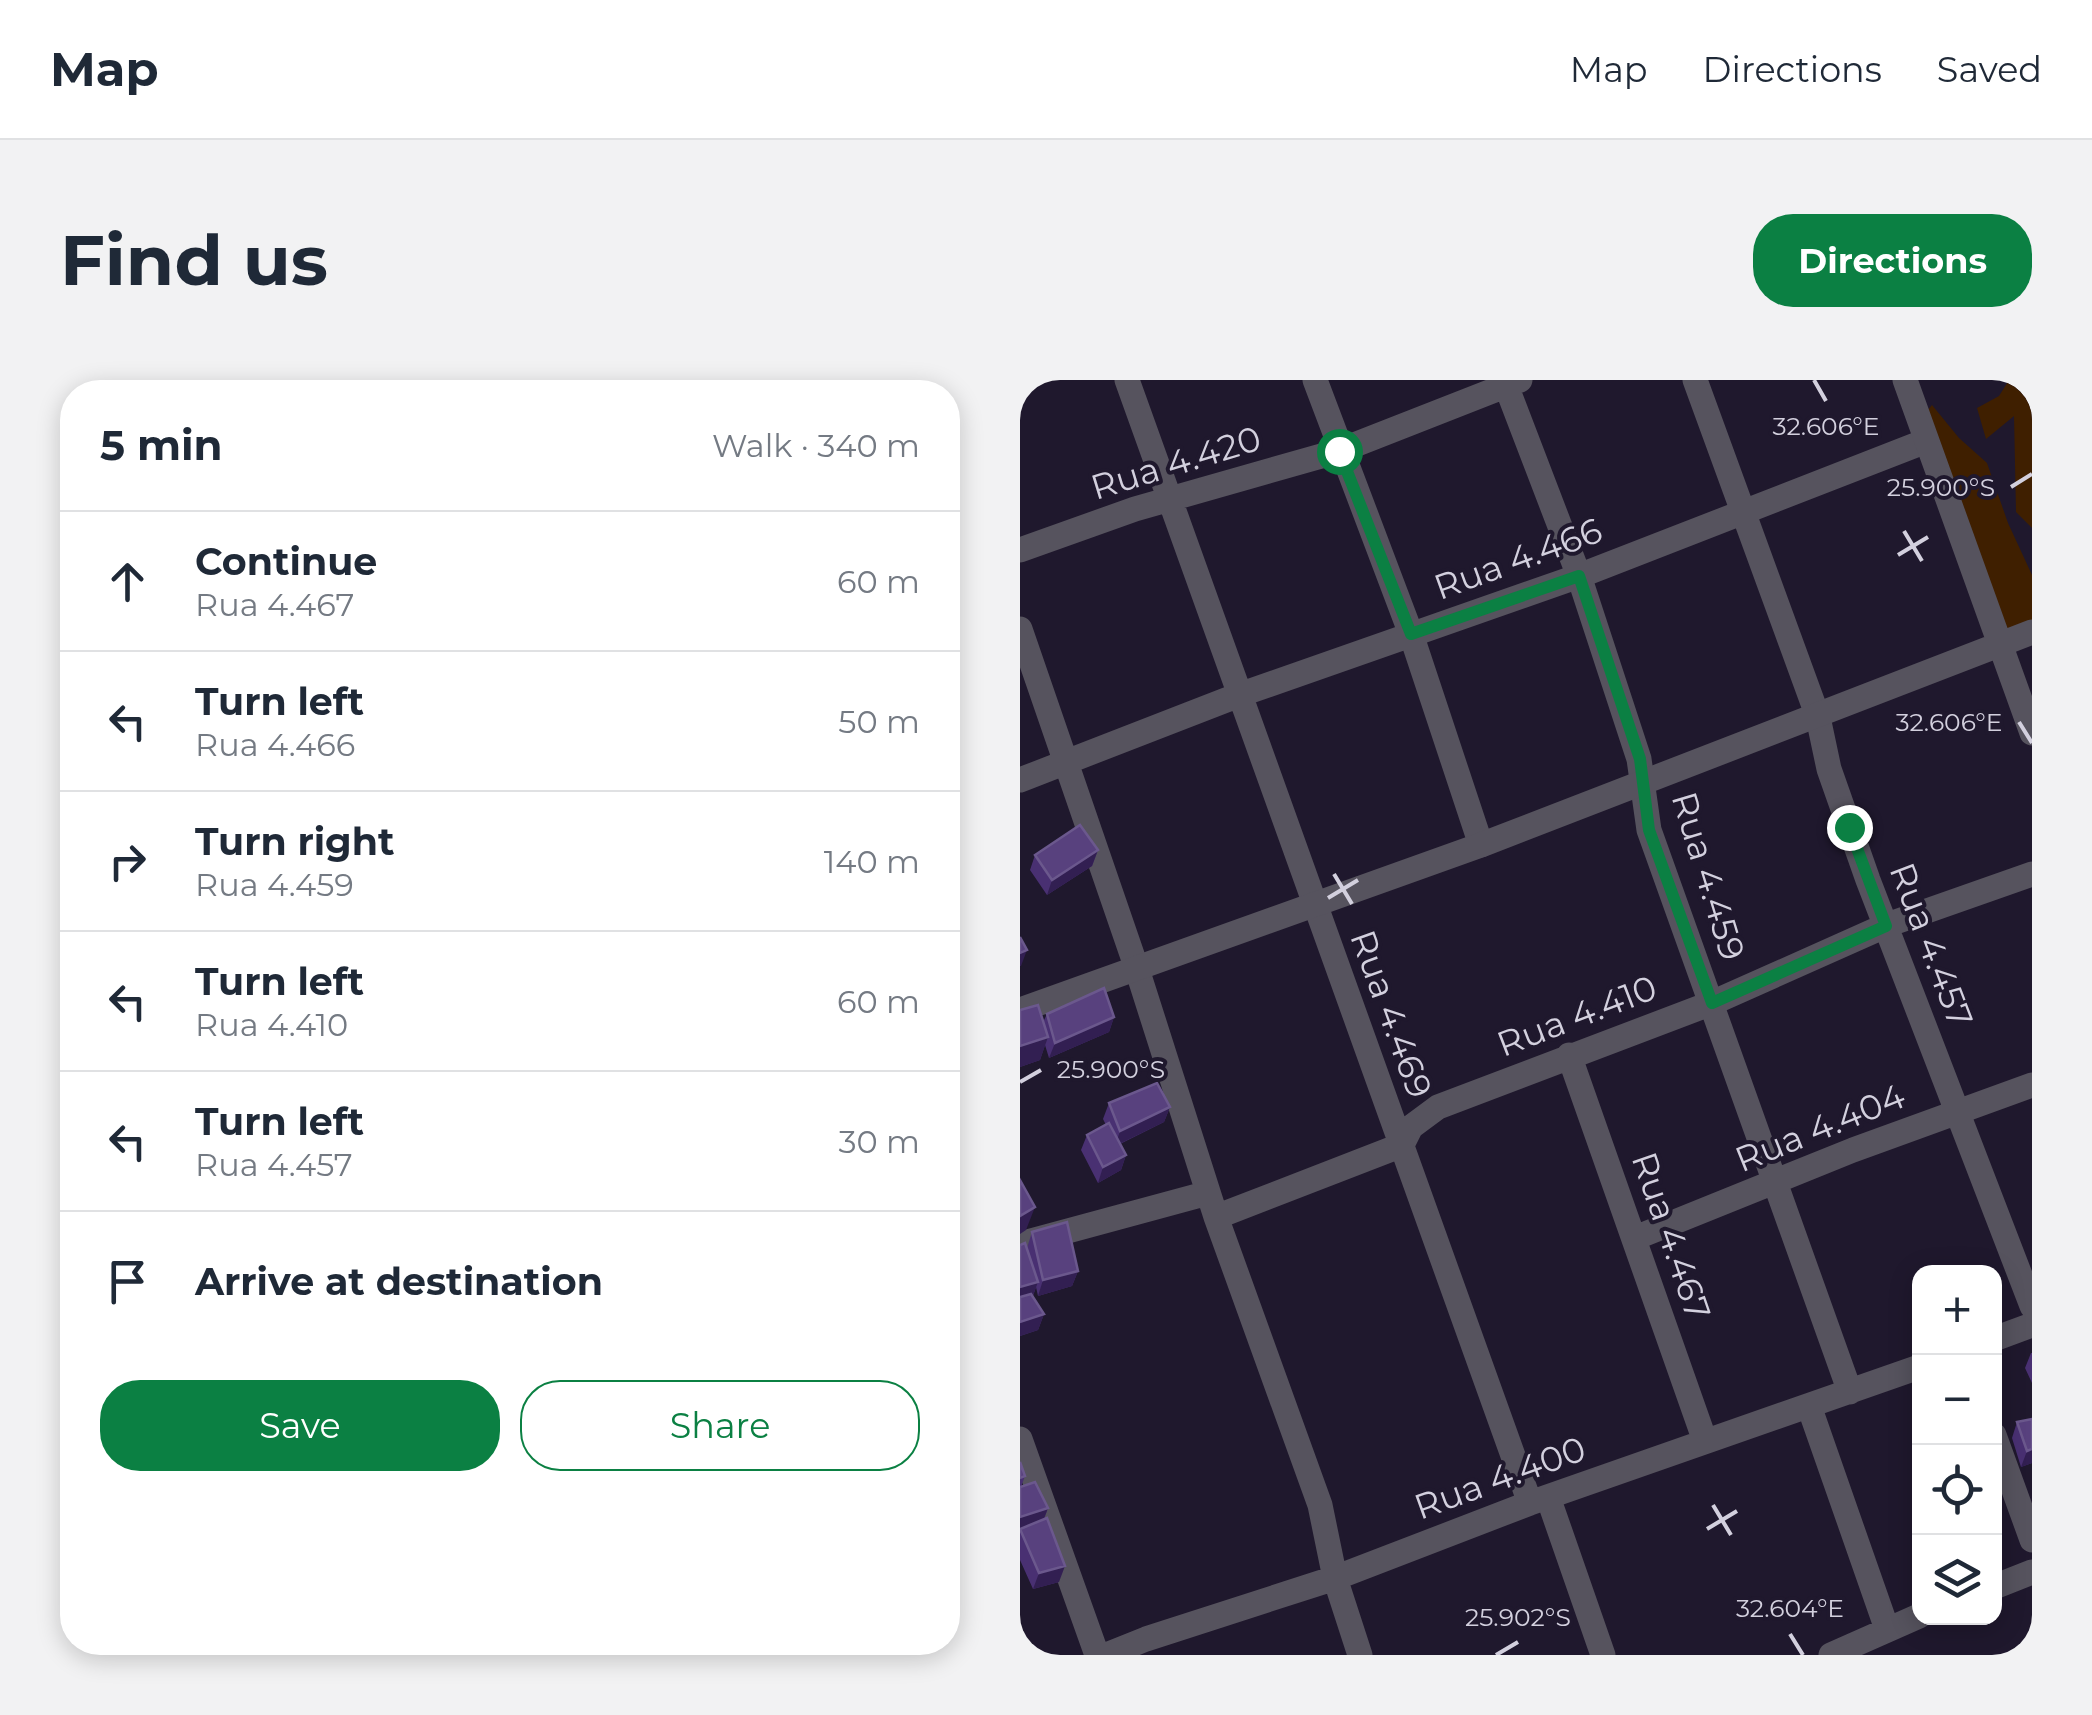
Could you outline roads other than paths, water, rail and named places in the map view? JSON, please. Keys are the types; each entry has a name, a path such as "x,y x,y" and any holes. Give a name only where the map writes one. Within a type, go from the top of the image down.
{"street":[{"name":"Rua 4.469","path":"1127,380 1402,1145 1603,1655"},
{"path":"1315,380 1411,634 1481,845"},
{"name":"Rua 4.457","path":"1695,380 1818,718 1829,769 1886,926 2032,1306"},
{"path":"1904,380 2002,642 2032,734"},
{"name":"Rua 4.420","path":"1020,550 1134,510 1339,451 1510,382"},
{"name":"Rua 4.459","path":"1510,382 1640,759 1649,830 1850,1392"},
{"name":"Rua 4.466","path":"1020,780 1239,695 1579,576 1926,442"},
{"path":"1020,629 1212,1205 1320,1505 1335,1578 1360,1655"},
{"path":"1020,1010 1481,845 1818,718 2032,632"},
{"name":"Rua 4.410","path":"1020,1244 1212,1205 1402,1145 1412,1127 1438,1107 1712,1003 1886,926 2032,874"},
{"name":"Rua 4.467","path":"1569,1055 1705,1441"},
{"name":"Rua 4.404","path":"1635,1238 2032,1085"},
{"path":"2002,1336 2032,1326"},
{"name":"Rua 4.400","path":"1106,1655 1149,1647 1539,1500 1912,1370"},
{"path":"1809,1406 1887,1629"},
{"path":"1020,1439 1097,1655"},
{"path":"1998,1445 2032,1540"},
{"path":"2002,1584 2032,1572"},
{"path":"1830,1655 1912,1619"}]}
